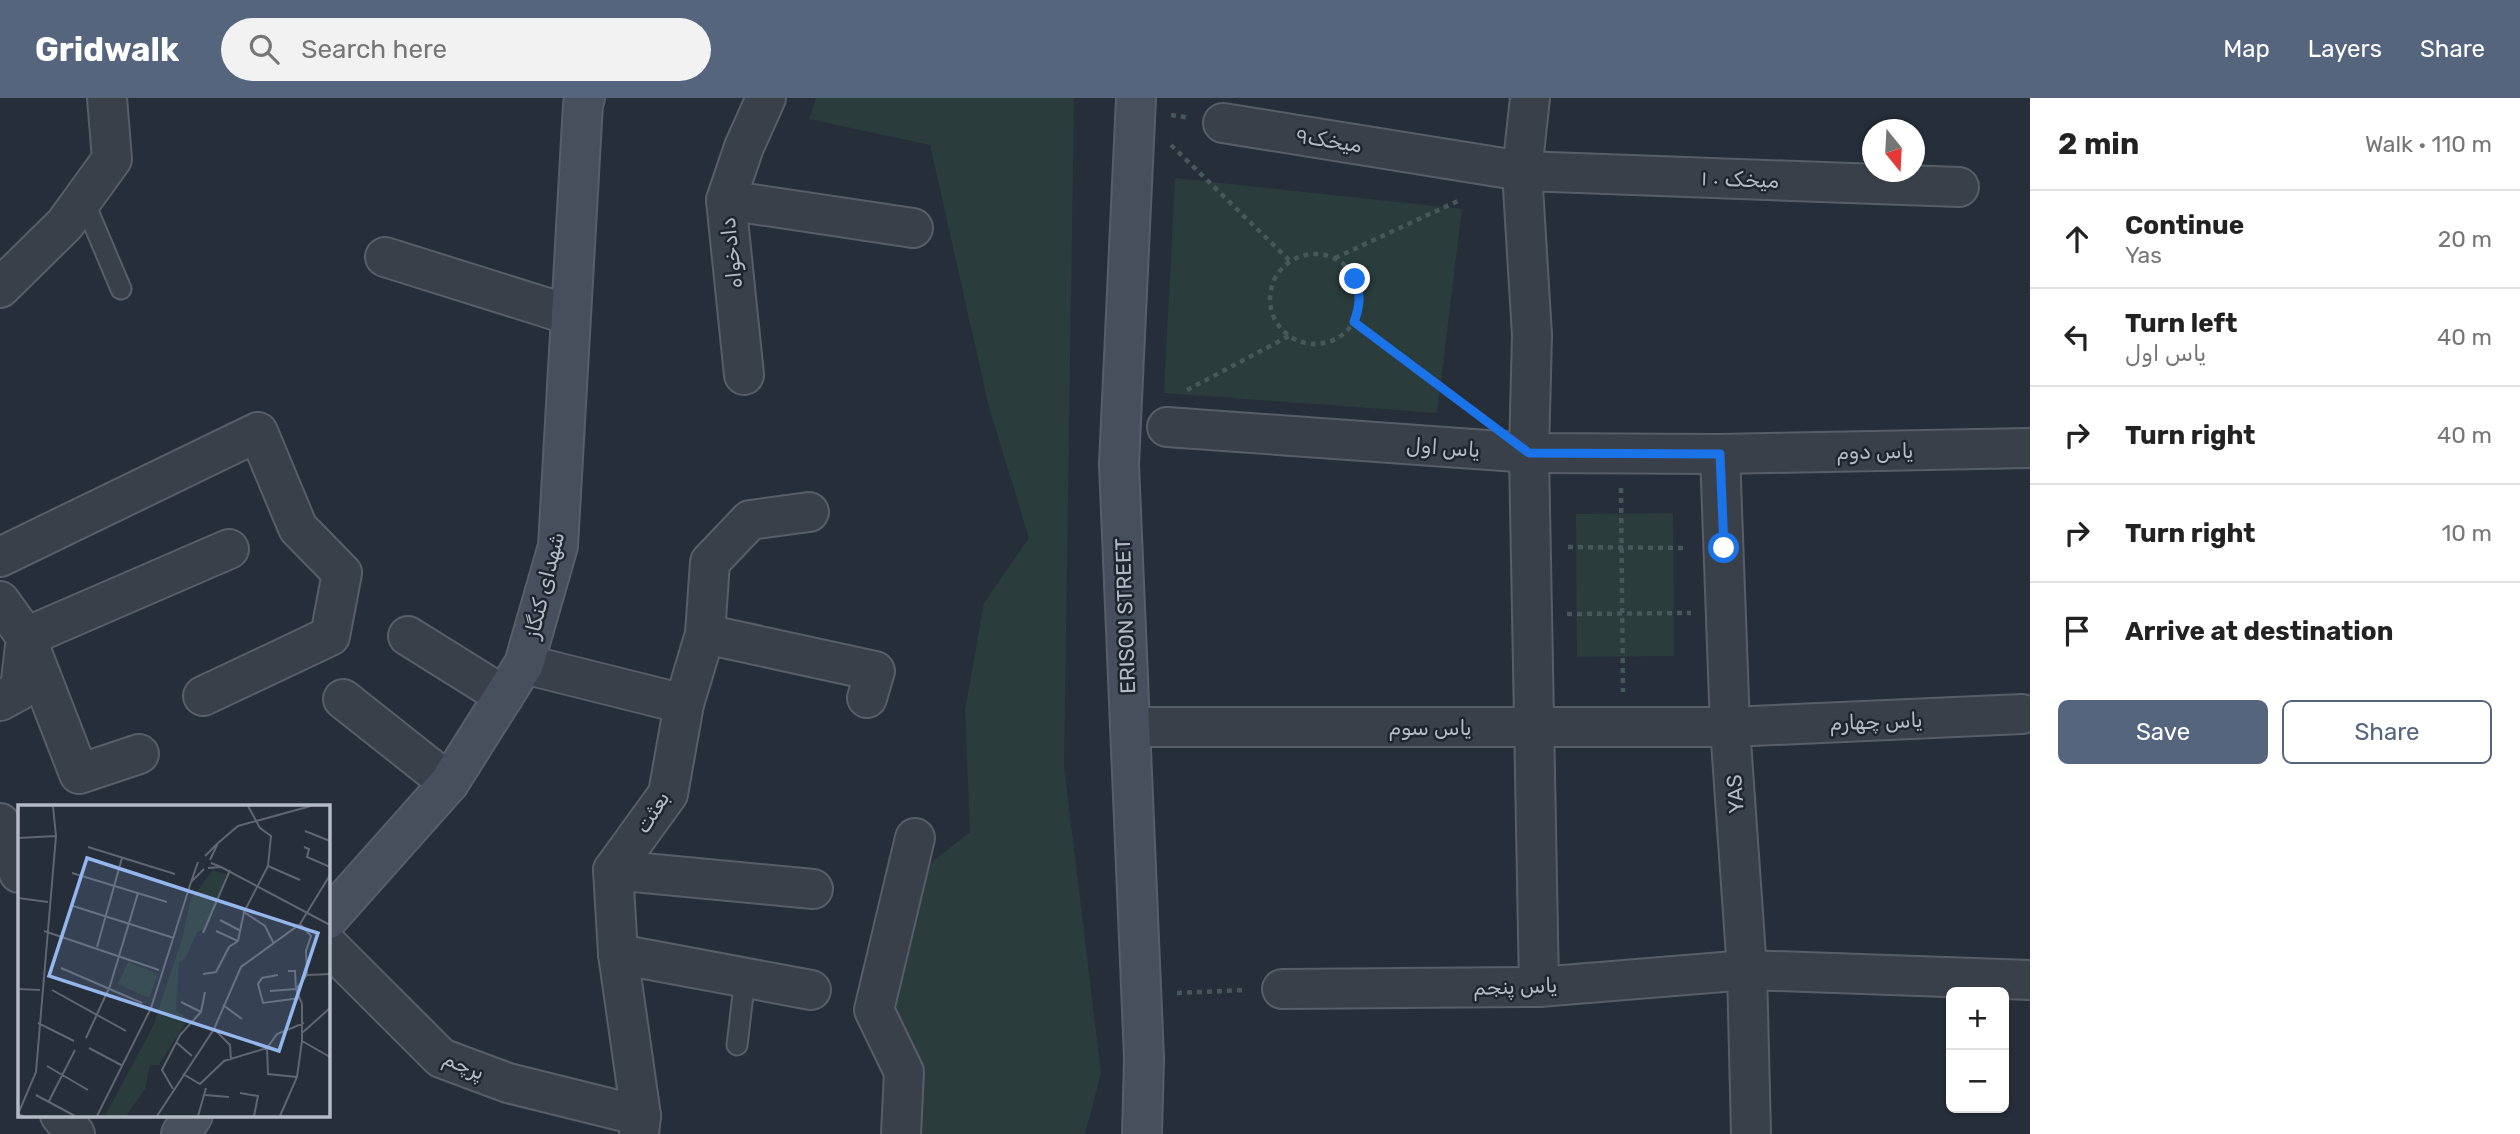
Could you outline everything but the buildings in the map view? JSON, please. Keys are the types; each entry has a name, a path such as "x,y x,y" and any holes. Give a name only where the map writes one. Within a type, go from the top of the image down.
{"main road":[{"name":"شهدای کنگاز","path":"329,918 449,783 524,664 558,546 578,100"},
{"name":"ERISON STREET","path":"1136,104 1119,464 1144,1058 1142,1134"},
{"path":"181,1134 192,1116"}],"street":[{"path":"0,288 65,224 112,159 107,98"},
{"name":"دادخواه","path":"744,374 726,200 744,147 766,98"},
{"path":"1530,98 1522,171 1532,335 1530,547 1539,987"},
{"name":"میخک۹","path":"1223,123 1522,171"},
{"name":"میخک ۰ ۱","path":"1522,171 1959,187"},
{"path":"726,200 913,228"},
{"path":"385,257 570,315"},
{"name":"یاس اول","path":"1174,410 1529,453 1720,454"},
{"path":"0,557 258,432 298,528 342,573 330,636 203,696"},
{"name":"یاس دوم","path":"1720,454 2030,448"},
{"name":"YAS","path":"1720,454 1730,727 1746,970 1751,1134"},
{"name":"بعثت","path":"613,870 668,794 684,704 705,634 710,562 750,520 809,512"},
{"path":"26,637 229,548"},
{"path":"0,601 26,637 79,774 138,754"},
{"path":"705,634 876,671 867,698"},
{"path":"408,636 504,696"},
{"path":"0,701 20,690 26,637"},
{"path":"524,664 684,704"},
{"path":"343,699 449,783"},
{"name":"یاس چهارم","path":"1730,727 2022,714"},
{"name":"یاس سوم","path":"1130,726 1730,727"},
{"path":"901,1134 904,1072 874,1010 915,838"},
{"path":"640,1125 618,954 613,870 813,889"},
{"name":"پرچم","path":"329,946 440,1058 508,1083 640,1125"},
{"path":"618,954 811,990"},
{"name":"یاس پنجم","path":"1282,989 1539,987 1746,970 2030,980"},
{"path":"61,1116 75,1134"}],"lane":[{"path":"83,199 121,289"},
{"path":"737,1045 746,978"}],"path":[{"path":"1136,104 1223,123"},
{"path":"1136,104 1290,261"},
{"path":"1334,258 1472,194"},
{"path":"1320,254 1334,258 1346,266 1355,279 1360,293 1360,308 1354,322 1338,337 1317,345 1303,343 1278,326 1269,298 1272,284 1290,261 1304,255 1320,254"},
{"path":"1354,322 1474,412"},
{"path":"1174,410 1289,336"},
{"path":"1620,453 1624,728"},
{"path":"1530,547 1724,548"},
{"path":"1531,614 1726,613"},
{"path":"1141,995 1282,989"}],"shaded area":[{"path":"816,98 1074,98 1064,766 1101,1073 1085,1134 908,1134 910,1115 876,1064 892,993 894,892 970,832 965,710 984,603 1029,538 989,407 930,145 809,119"},
{"path":"1175,178 1462,209 1437,413 1164,393"},
{"path":"1673,513 1674,656 1577,657 1576,514"}],"route":[{"path":"1355,279 1360,293 1360,308 1354,322 1529,453 1720,454 1724,548"}]}
